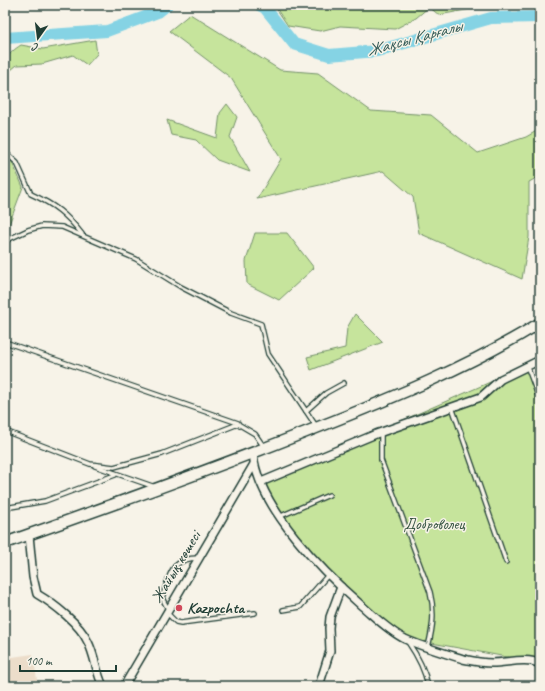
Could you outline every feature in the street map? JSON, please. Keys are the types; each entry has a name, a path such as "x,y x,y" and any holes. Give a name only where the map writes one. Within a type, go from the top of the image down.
{"main road":[{"path":"5,543 158,488 253,459 265,449 429,381 515,338 540,323"}],"street":[{"path":"261,482 381,432 481,397 501,379 540,360"},
{"path":"253,459 266,493 294,536 328,575 379,621 405,638 473,662 493,663 530,660 540,664"},
{"name":"Жайық көшесі","path":"124,686 253,459"},
{"path":"29,535 33,577 37,594 50,602 72,622 88,642 103,686"},
{"path":"318,686 330,652 328,628 330,617 341,588"}],"lane":[{"path":"5,152 17,162 31,194 52,203 68,216 83,236"},
{"path":"5,241 28,230 42,226 62,228 136,259 181,287 231,313 261,324 268,354 317,428"},
{"path":"5,342 238,424 255,434 265,449"},
{"path":"528,366 540,401"},
{"path":"306,412 326,393 344,383"},
{"path":"452,407 506,562"},
{"path":"90,464 114,466 162,454 238,424"},
{"path":"5,431 115,475 158,488"},
{"path":"381,432 381,460 430,592 434,609 433,629 428,647"},
{"path":"5,508 45,501 115,475"},
{"path":"281,516 329,495"},
{"path":"198,558 189,558 179,561 172,567 162,598 167,611 176,622 181,623 256,613"},
{"path":"283,610 300,607 328,575"},
{"path":"405,638 417,655 427,678 428,686"}],"shaded area":[{"path":"5,622 12,657 33,654 38,686 5,686"}],"green space":[{"path":"274,5 467,5 471,9 439,15 429,7 416,18 395,29 340,26 320,31 288,26"},
{"path":"190,14 280,70 318,73 371,111 431,115 478,153 526,137 540,129 540,176 529,182 529,237 522,279 419,233 413,197 383,171 257,199 281,159 231,78 169,31"},
{"path":"95,40 97,54 87,65 73,55 42,64 17,65 5,75 6,61 8,57 21,45 43,49"},
{"path":"227,104 237,117 230,137 250,172 217,160 196,140 171,135 167,120 217,138 220,113"},
{"path":"5,155 11,160 23,187 5,235"},
{"path":"255,233 287,233 314,268 279,300 247,284 246,261"},
{"path":"355,314 383,342 311,370 307,357 345,348 347,328"},
{"name":"Доброволец","path":"527,366 540,398 540,666 539,663 405,638 328,575 281,516 261,482"}],"waterway":[{"name":"Жақсы Қарғалы","path":"5,38 107,31 158,12 167,5"},
{"name":"Жақсы Қарғалы","path":"259,5 265,8 294,44 329,55 377,51 491,18 540,17"}],"place":[{"name":"Kazpochta","path":"179,608"}]}
